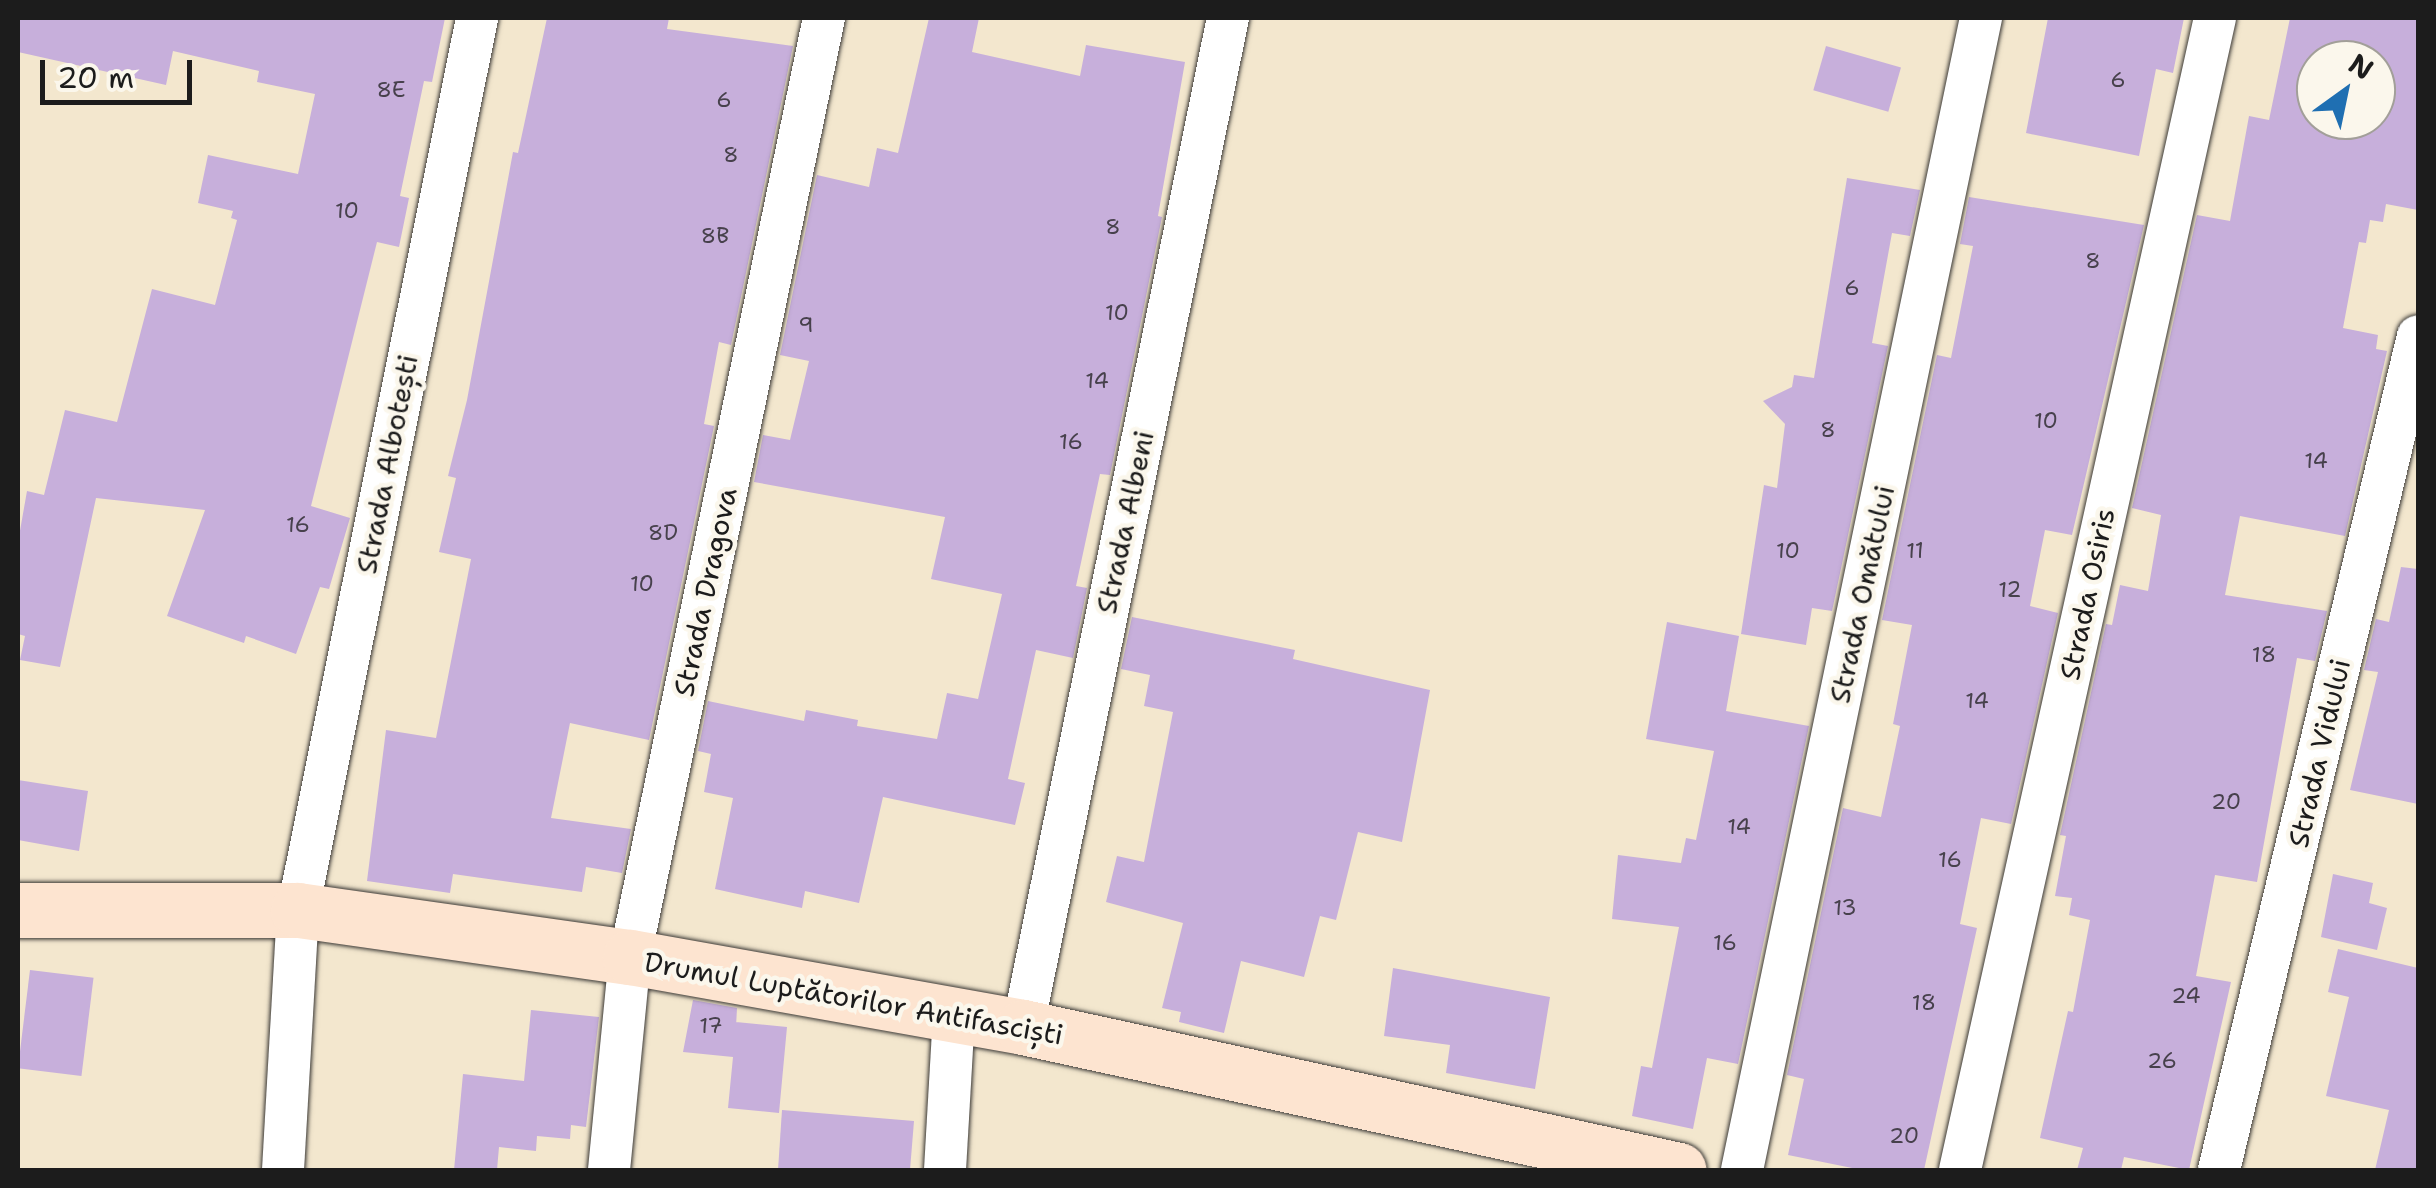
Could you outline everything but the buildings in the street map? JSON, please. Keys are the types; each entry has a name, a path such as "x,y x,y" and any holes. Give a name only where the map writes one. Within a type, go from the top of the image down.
{"street":[{"name":"Strada Albotești","path":"283,1170 298,910 477,18"},
{"name":"Strada Dragova","path":"609,1170 630,956 824,18"},
{"name":"Strada Albeni","path":"1023,1026 1228,18"},
{"name":"Strada Omătului","path":"1742,1170 1982,18"},
{"name":"Strada Osiris","path":"1960,1170 2214,18"},
{"name":"Strada Vidului","path":"2219,1170 2418,336"},
{"name":"Drumul Luptătorilor Antifasciști","path":"18,910 298,910 630,956 1023,1026 1680,1170"},
{"path":"944,1170 954,1014"}]}
